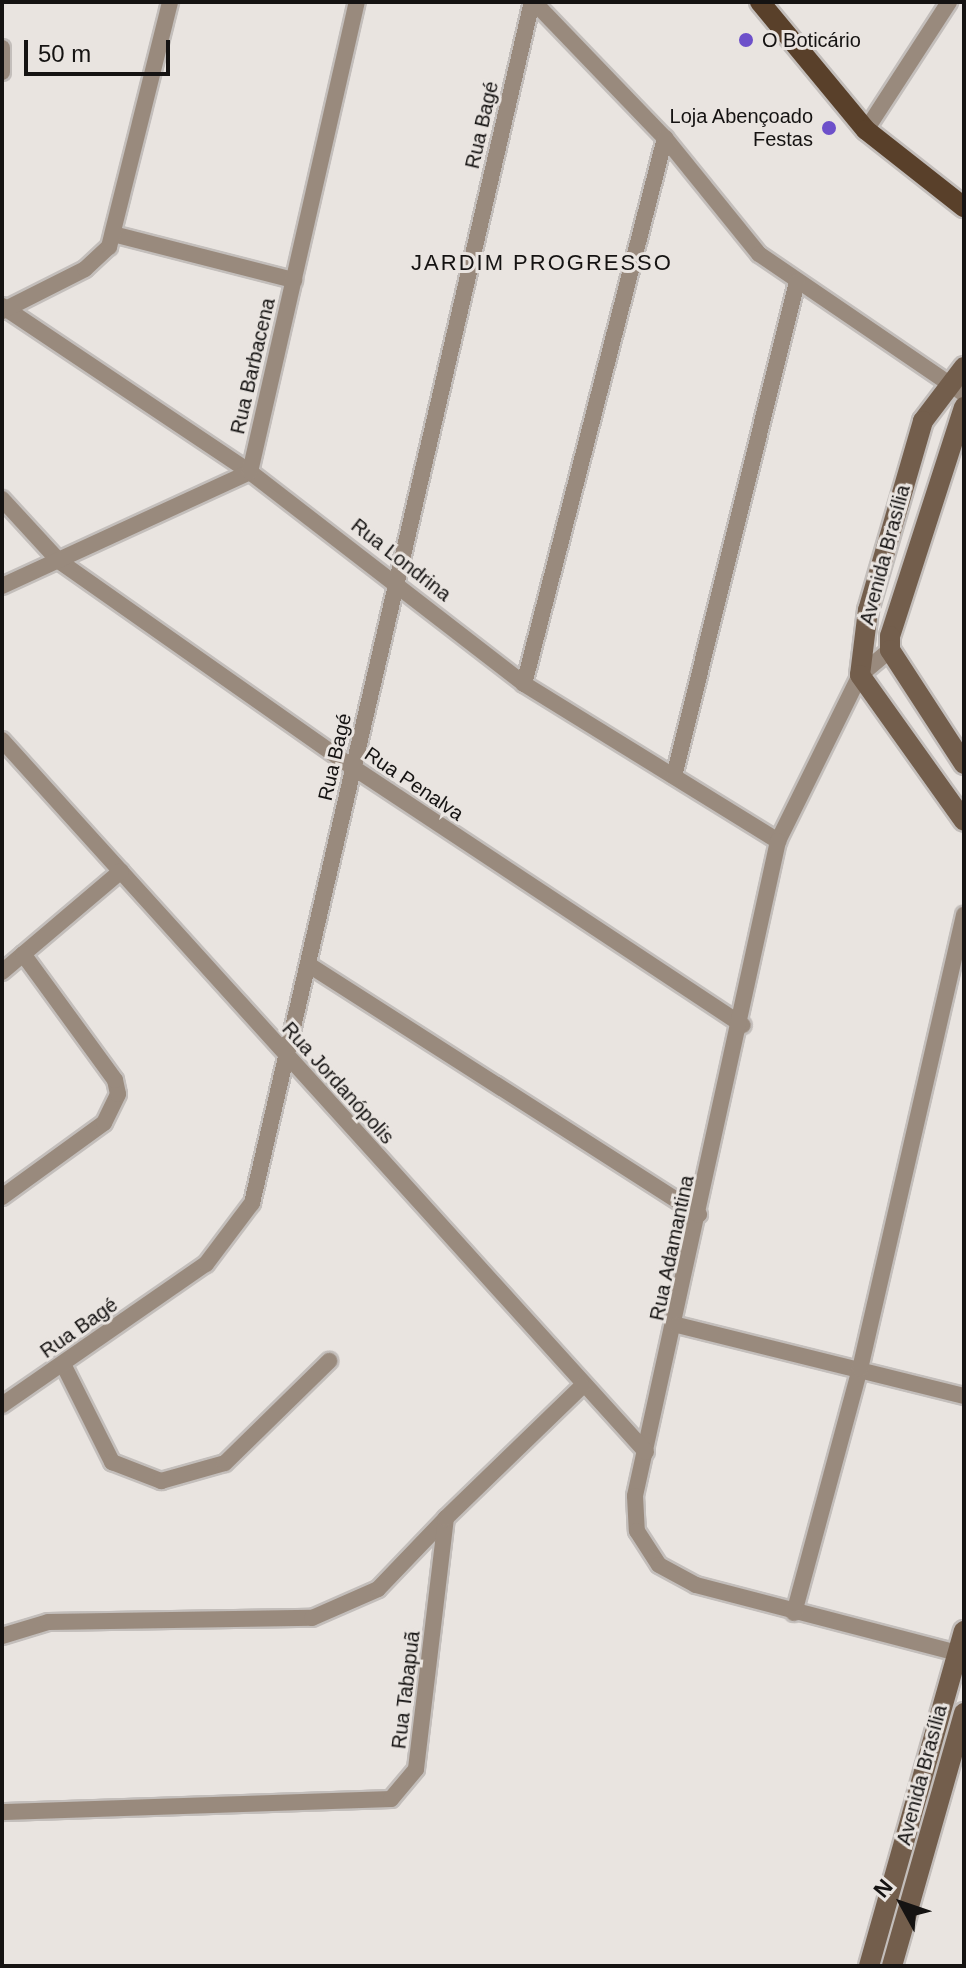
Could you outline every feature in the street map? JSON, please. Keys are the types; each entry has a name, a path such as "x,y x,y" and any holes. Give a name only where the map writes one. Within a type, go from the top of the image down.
{"main road":[{"path":"760,2 866,130 964,207"},
{"name":"Avenida Brasília","path":"860,675 868,610 919,434 955,390 964,367"},
{"name":"Avenida Brasília","path":"964,407 890,650 964,764"},
{"path":"860,675 964,821"},
{"name":"Avenida Brasília","path":"869,1966 960,1654 964,1631"},
{"name":"Avenida Brasília","path":"892,1966 964,1713"}],"street":[{"path":"3,309 85,269 113,234 170,2"},
{"name":"Rua Barbacena","path":"250,472 357,2"},
{"path":"533,2 665,138 759,254 955,390"},
{"name":"Rua Bagé","path":"2,1405 206,1264 243,1223 289,1058 396,579 533,2"},
{"path":"866,130 948,2 964,15"},
{"path":"524,684 665,138"},
{"path":"113,234 294,280"},
{"path":"674,776 797,282"},
{"name":"Rua Londrina","path":"3,309 250,472 396,579 524,684 778,841"},
{"path":"2,586 250,472"},
{"name":"Rua Penalva","path":"2,499 59,561 354,768 743,1025"},
{"name":"Rua Adamantina","path":"890,650 860,675 778,841 743,1025 646,1452 637,1531 659,1565 696,1585 960,1654"},
{"name":"Rua Jordanópolis","path":"2,740 582,1386 646,1452"},
{"path":"2,972 121,871"},
{"path":"794,1613 860,1369 964,915"},
{"path":"2,1197 104,1123 118,1094 115,1080 23,954"},
{"path":"309,965 699,1214"},
{"path":"677,1325 964,1396"},
{"path":"63,1364 112,1462 161,1481 225,1463 329,1361"},
{"path":"2,1636 48,1622 312,1618 378,1589 582,1386"},
{"name":"Rua Tabapuã","path":"2,1812 391,1799 416,1769 446,1518"}],"place":[{"name":"O Boticário","path":"746,40"},
{"name":"Loja Abençoado Festas","path":"829,128"}],"district":[{"name":"JARDIM PROGRESSO","path":"542,263"}]}
